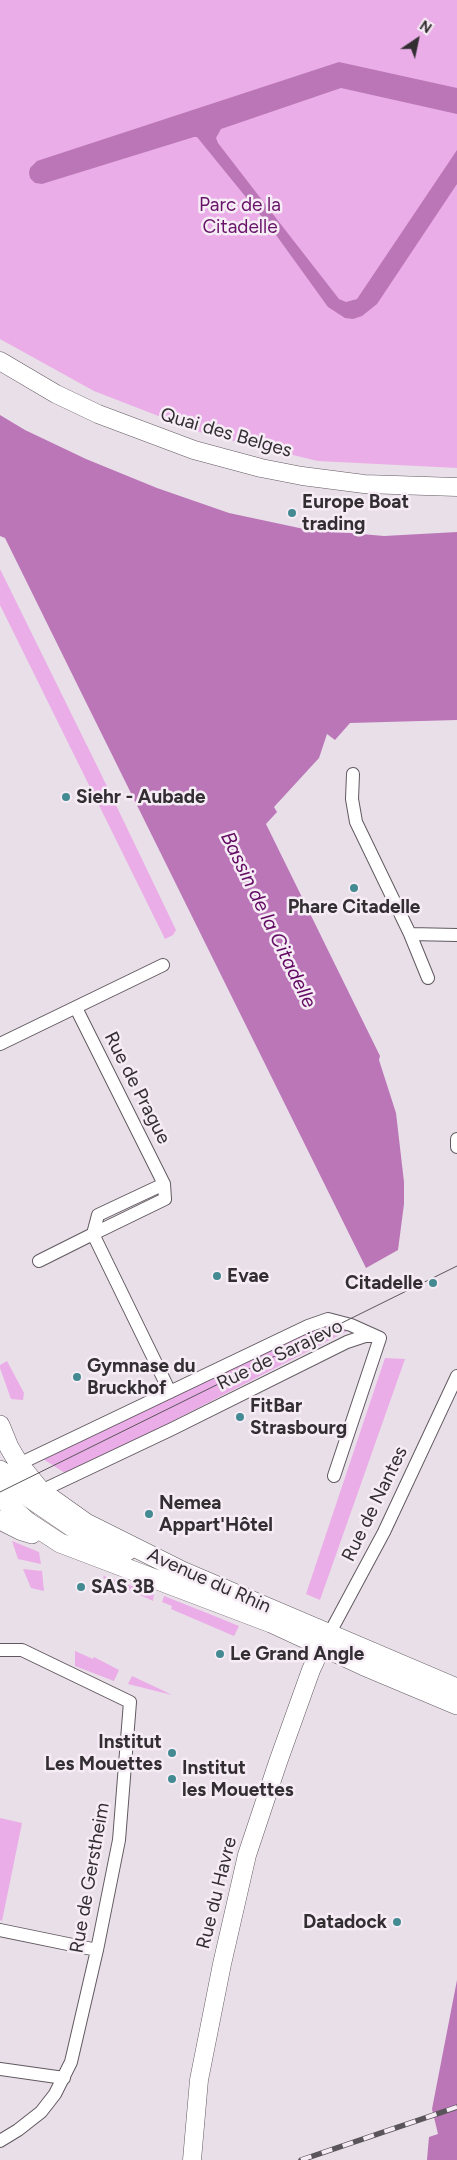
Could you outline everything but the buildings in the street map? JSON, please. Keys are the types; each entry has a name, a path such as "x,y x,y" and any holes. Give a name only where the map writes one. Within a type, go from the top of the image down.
{"main road":[{"name":"Quai des Belges","path":"0,361 56,394 98,414 194,450 261,468 311,478 364,484 457,487"},
{"name":"Avenue du Rhin","path":"0,1425 8,1447 34,1494 182,1570 457,1705"},
{"path":"0,1473 18,1464"},
{"path":"0,1473 24,1486 34,1494 2,1508"},
{"name":"Avenue du Rhin","path":"2,1508 60,1542 271,1623 326,1640 457,1688"},
{"name":"Rue du Havre","path":"192,2160 199,2080 222,1964 247,1855 311,1670 326,1640"}],"street":[{"path":"352,774 352,799 356,822 410,934 428,978"},
{"path":"410,934 457,935"},
{"path":"0,1044 163,965"},
{"name":"Rue de Prague","path":"76,1008 164,1184 98,1215 93,1234"},
{"path":"457,1139 457,1147"},
{"path":"39,1262 93,1234 170,1392"},
{"name":"Rue de Sarajevo","path":"18,1464 320,1321 336,1320 377,1337"},
{"name":"Rue de Sarajevo","path":"34,1494 172,1429 347,1342 365,1336 377,1337"},
{"path":"334,1476 377,1337"},
{"name":"Rue de Nantes","path":"326,1640 384,1532 457,1376"},
{"name":"Rue de Gerstheim","path":"0,1650 22,1650 130,1702 120,1833 97,1950 71,2062 64,2078 41,2112 0,2141"},
{"path":"0,1930 97,1950"},
{"path":"0,2069 64,2078"}],"green space":[{"name":"Parc de la Citadelle","path":"0,0 457,0 457,468 318,461 205,434 94,391 0,339"},
{"path":"0,569 176,930 173,935 165,939 0,605"},
{"path":"325,1322 351,1329 68,1475 43,1459"},
{"path":"385,1358 405,1359 320,1600 306,1594"},
{"path":"7,1361 24,1393 23,1400 11,1399 0,1368 0,1365"},
{"path":"12,1541 39,1552 41,1564 18,1559"},
{"path":"23,1569 42,1571 44,1591 31,1588"},
{"path":"104,1576 154,1594 153,1601 103,1578"},
{"path":"164,1596 239,1626 234,1636 171,1609 172,1606 162,1602"},
{"path":"75,1651 93,1659 94,1657 119,1670 114,1681 75,1666"},
{"path":"132,1676 164,1691 172,1695 128,1684"},
{"path":"0,1818 22,1823 2,1921 0,1920"}],"water":[{"path":"339,62 457,88 457,114 341,88 221,129 216,138 339,299 346,302 357,299 457,150 457,184 377,304 362,316 353,319 345,318 328,307 271,228 197,137 42,184 35,183 30,178 30,168 37,161"},
{"name":"Bassin de la Citadelle","path":"0,415 25,430 86,459 157,488 229,513 304,529 384,536 457,532 457,720 350,723 335,740 327,734 319,758 274,807 277,812 266,824 380,1056 379,1060 396,1113 404,1182 404,1204 398,1250 366,1268 5,538 0,536"},
{"path":"457,1980 457,2160 427,2160 429,2137 438,2134 432,2109"}],"tram line":[{"path":"0,1492 457,1266"}],"railway":[{"path":"301,2160 457,2107"}],"place":[{"name":"Europe Boat trading","path":"292,513"},
{"name":"Siehr - Aubade","path":"66,797"},
{"name":"Phare Citadelle","path":"354,888"},
{"name":"Evae","path":"217,1276"},
{"name":"Citadelle","path":"433,1283"},
{"name":"Gymnase du Bruckhof","path":"77,1377"},
{"name":"FitBar Strasbourg","path":"240,1417"},
{"name":"Nemea Appart'Hôtel","path":"149,1514"},
{"name":"SAS 3B","path":"81,1587"},
{"name":"Le Grand Angle","path":"220,1654"},
{"name":"Institut Les Mouettes","path":"172,1753"},
{"name":"Institut les Mouettes","path":"172,1779"},
{"name":"Datadock","path":"397,1922"}]}
